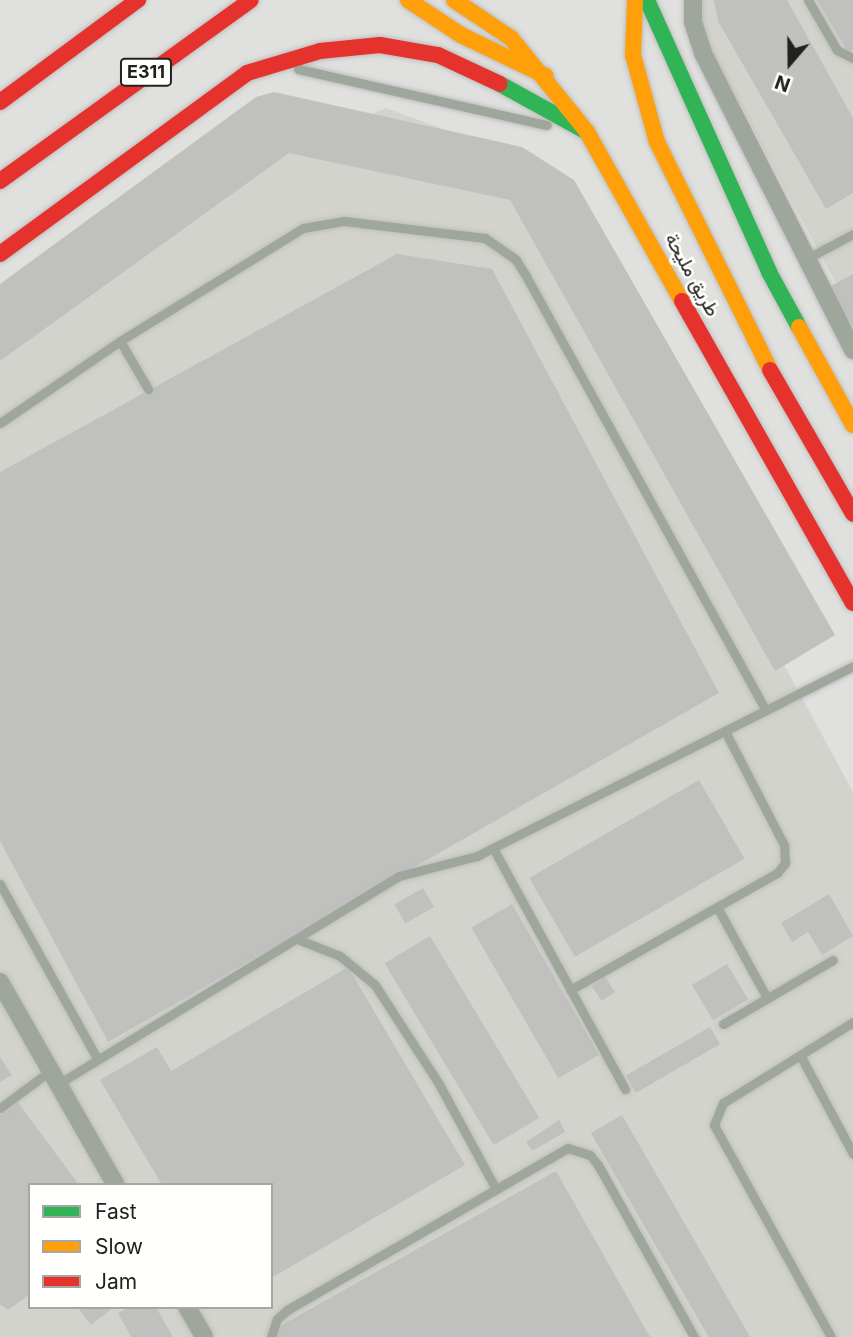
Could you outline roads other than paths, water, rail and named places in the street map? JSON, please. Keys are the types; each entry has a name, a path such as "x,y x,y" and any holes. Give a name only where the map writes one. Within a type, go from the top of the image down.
{"main road":[{"path":"1,101 138,0"},
{"name":"E311","path":"0,181 251,0"},
{"path":"408,0 461,35 546,76"},
{"name":"طريق مليحة","path":"454,0 511,38 546,76 587,132 853,603"},
{"path":"635,0 633,55 657,142 763,357 853,514"},
{"path":"647,0 720,169 769,272 853,425"},
{"path":"0,254 215,94 273,62 356,46 413,48 472,68 587,132"}],"street":[{"path":"693,0 693,22 703,53 853,350"},
{"path":"0,982 115,1183"},
{"path":"188,1309 204,1337"}],"lane":[{"path":"808,0 837,50 853,58"},
{"path":"273,62 429,102 587,132"},
{"path":"0,423 120,341 290,234 316,224 344,221 467,233 493,243 516,260 766,710"},
{"path":"806,259 853,234"},
{"path":"120,341 148,389"},
{"path":"416,866 464,860 493,848 853,666"},
{"path":"570,990 777,873 787,857 725,731"},
{"path":"493,848 625,1090"},
{"path":"0,1108 54,1078 98,1060 399,876 426,866"},
{"path":"0,884 98,1060"},
{"path":"717,907 767,998"},
{"path":"298,939 340,956 375,985 439,1084 495,1187"},
{"path":"723,1024 833,960"},
{"path":"831,1337 714,1125 723,1103 853,1022"},
{"path":"800,1055 853,1154"},
{"path":"271,1337 277,1319 287,1310 556,1151 568,1148 590,1155 694,1337"}]}
